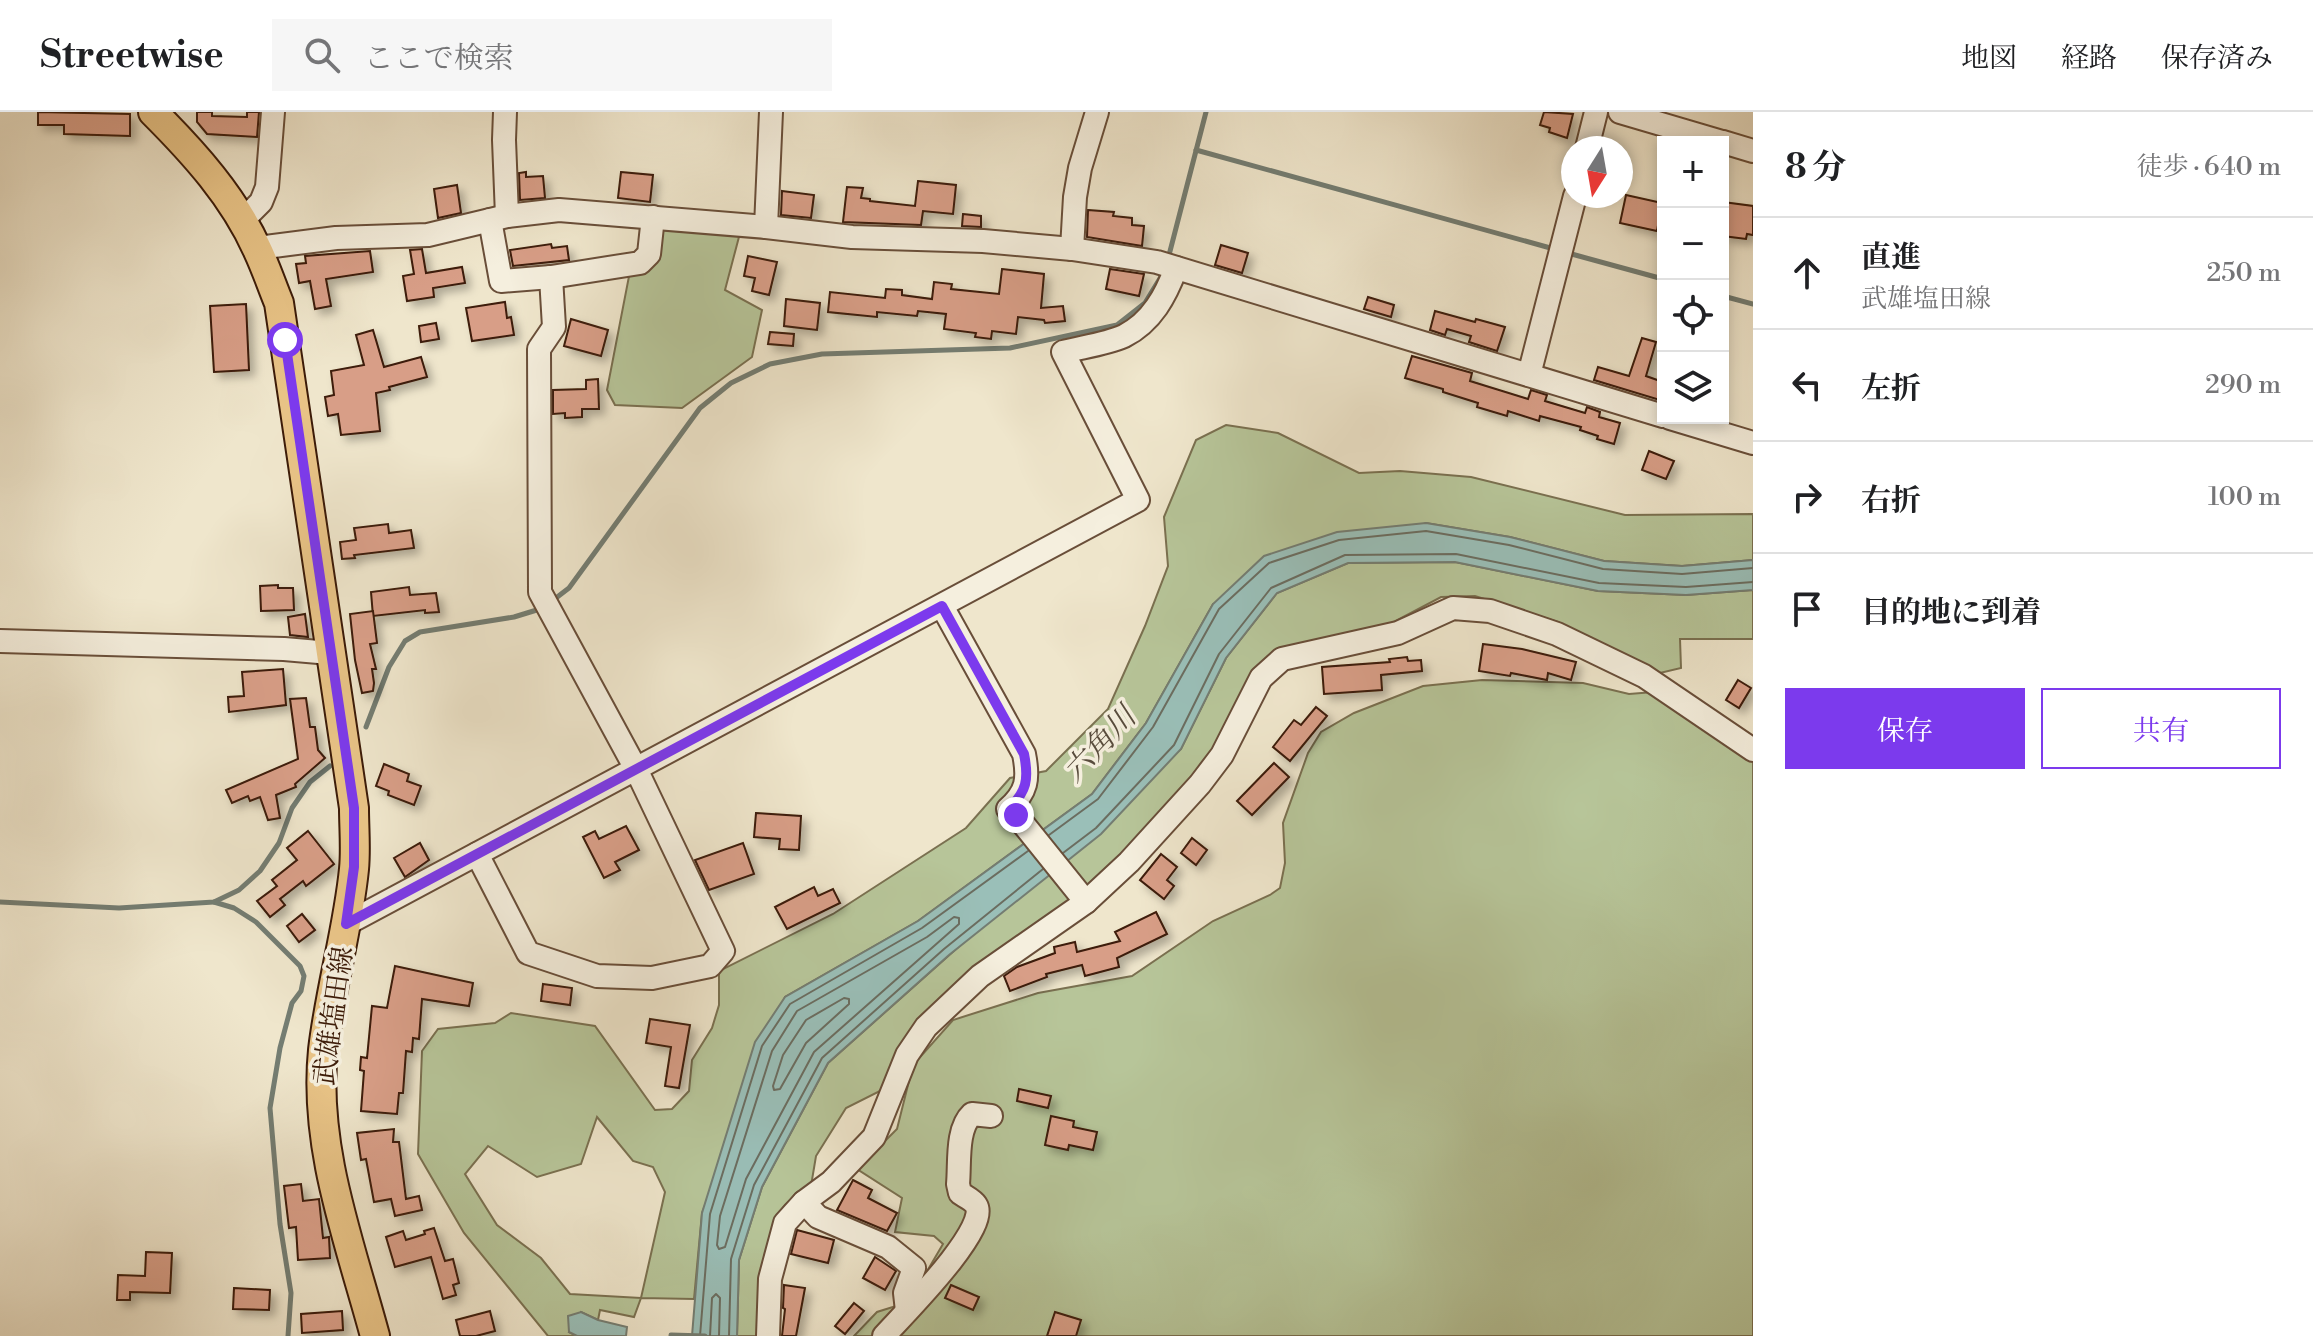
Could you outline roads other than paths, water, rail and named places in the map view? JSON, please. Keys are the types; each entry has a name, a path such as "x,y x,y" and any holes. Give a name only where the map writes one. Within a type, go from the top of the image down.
{"main road":[{"name":"武雄塩田線","path":"153,112 217,183 258,248 279,303 354,808 354,867 323,1051 322,1116 331,1176 375,1336"}],"street":[{"path":"242,221 261,202 267,187 273,112"},
{"path":"505,112 498,218 501,281 551,277 640,263 649,254 653,217"},
{"path":"766,227 771,112"},
{"path":"1072,249 1080,168 1097,112"},
{"path":"1590,136 1596,112"},
{"path":"1620,112 1702,136"},
{"path":"1729,144 1753,151"},
{"path":"1529,375 1572,208"},
{"path":"258,248 336,238 428,235 498,218 559,210 852,237 983,241 1072,249 1167,265 1657,414"},
{"path":"346,924 1138,500 1063,352 1124,336 1149,317 1167,292 1167,265"},
{"path":"477,854 528,953 597,976 652,978 710,966 723,951 636,769 540,592 539,349 554,327 551,277"},
{"path":"1690,424 1753,443"},
{"path":"942,606 1024,754 1028,772 1022,797 1008,809 1084,898"},
{"path":"768,1336 770,1279 785,1223 804,1202 831,1182 874,1137 907,1055 926,1027 980,976 1129,862 1200,784 1222,755 1261,678 1282,659 1398,633 1453,608 1490,611 1557,634 1644,676 1753,750"},
{"path":"0,641 330,653"},
{"path":"884,1336 935,1280 972,1231 976,1204 960,1193 958,1184 963,1130 965,1120 972,1114 991,1116"},
{"path":"804,1202 818,1217 888,1247 914,1268 905,1293 907,1311"}],"water":[{"path":"1426,523 1510,537 1604,561 1682,566 1753,560 1753,590 1686,595 1598,591 1455,562 1348,563 1277,593 1226,658 1181,749 1101,834 949,955 828,1063 762,1187 739,1260 737,1336 692,1336 702,1213 755,1042 785,997 918,921 1092,794 1146,723 1213,604 1264,556 1337,532"},
{"path":"581,1312 627,1327 626,1336 577,1336 569,1332 568,1316"}],"waterway":[{"path":"1168,259 1206,112"},
{"path":"1196,150 1554,249"},
{"path":"1568,253 1657,277"},
{"path":"552,601 569,588 700,408 731,383 770,364 822,354 1010,348 1117,325 1145,303 1162,275"},
{"path":"1729,298 1753,304"},
{"path":"366,727 389,667 405,641 420,632 514,617 540,609"},
{"path":"0,902 119,908 214,902 239,890 260,871 279,843 292,808 310,782 330,766"},
{"path":"214,902 234,908 256,922 300,966 304,976 301,991 292,1003 280,1048 270,1108 280,1224 291,1293 288,1336"},
{"path":"671,1335 705,1336"}],"water label":[{"name":"六角川","path":"1100,745"}]}
